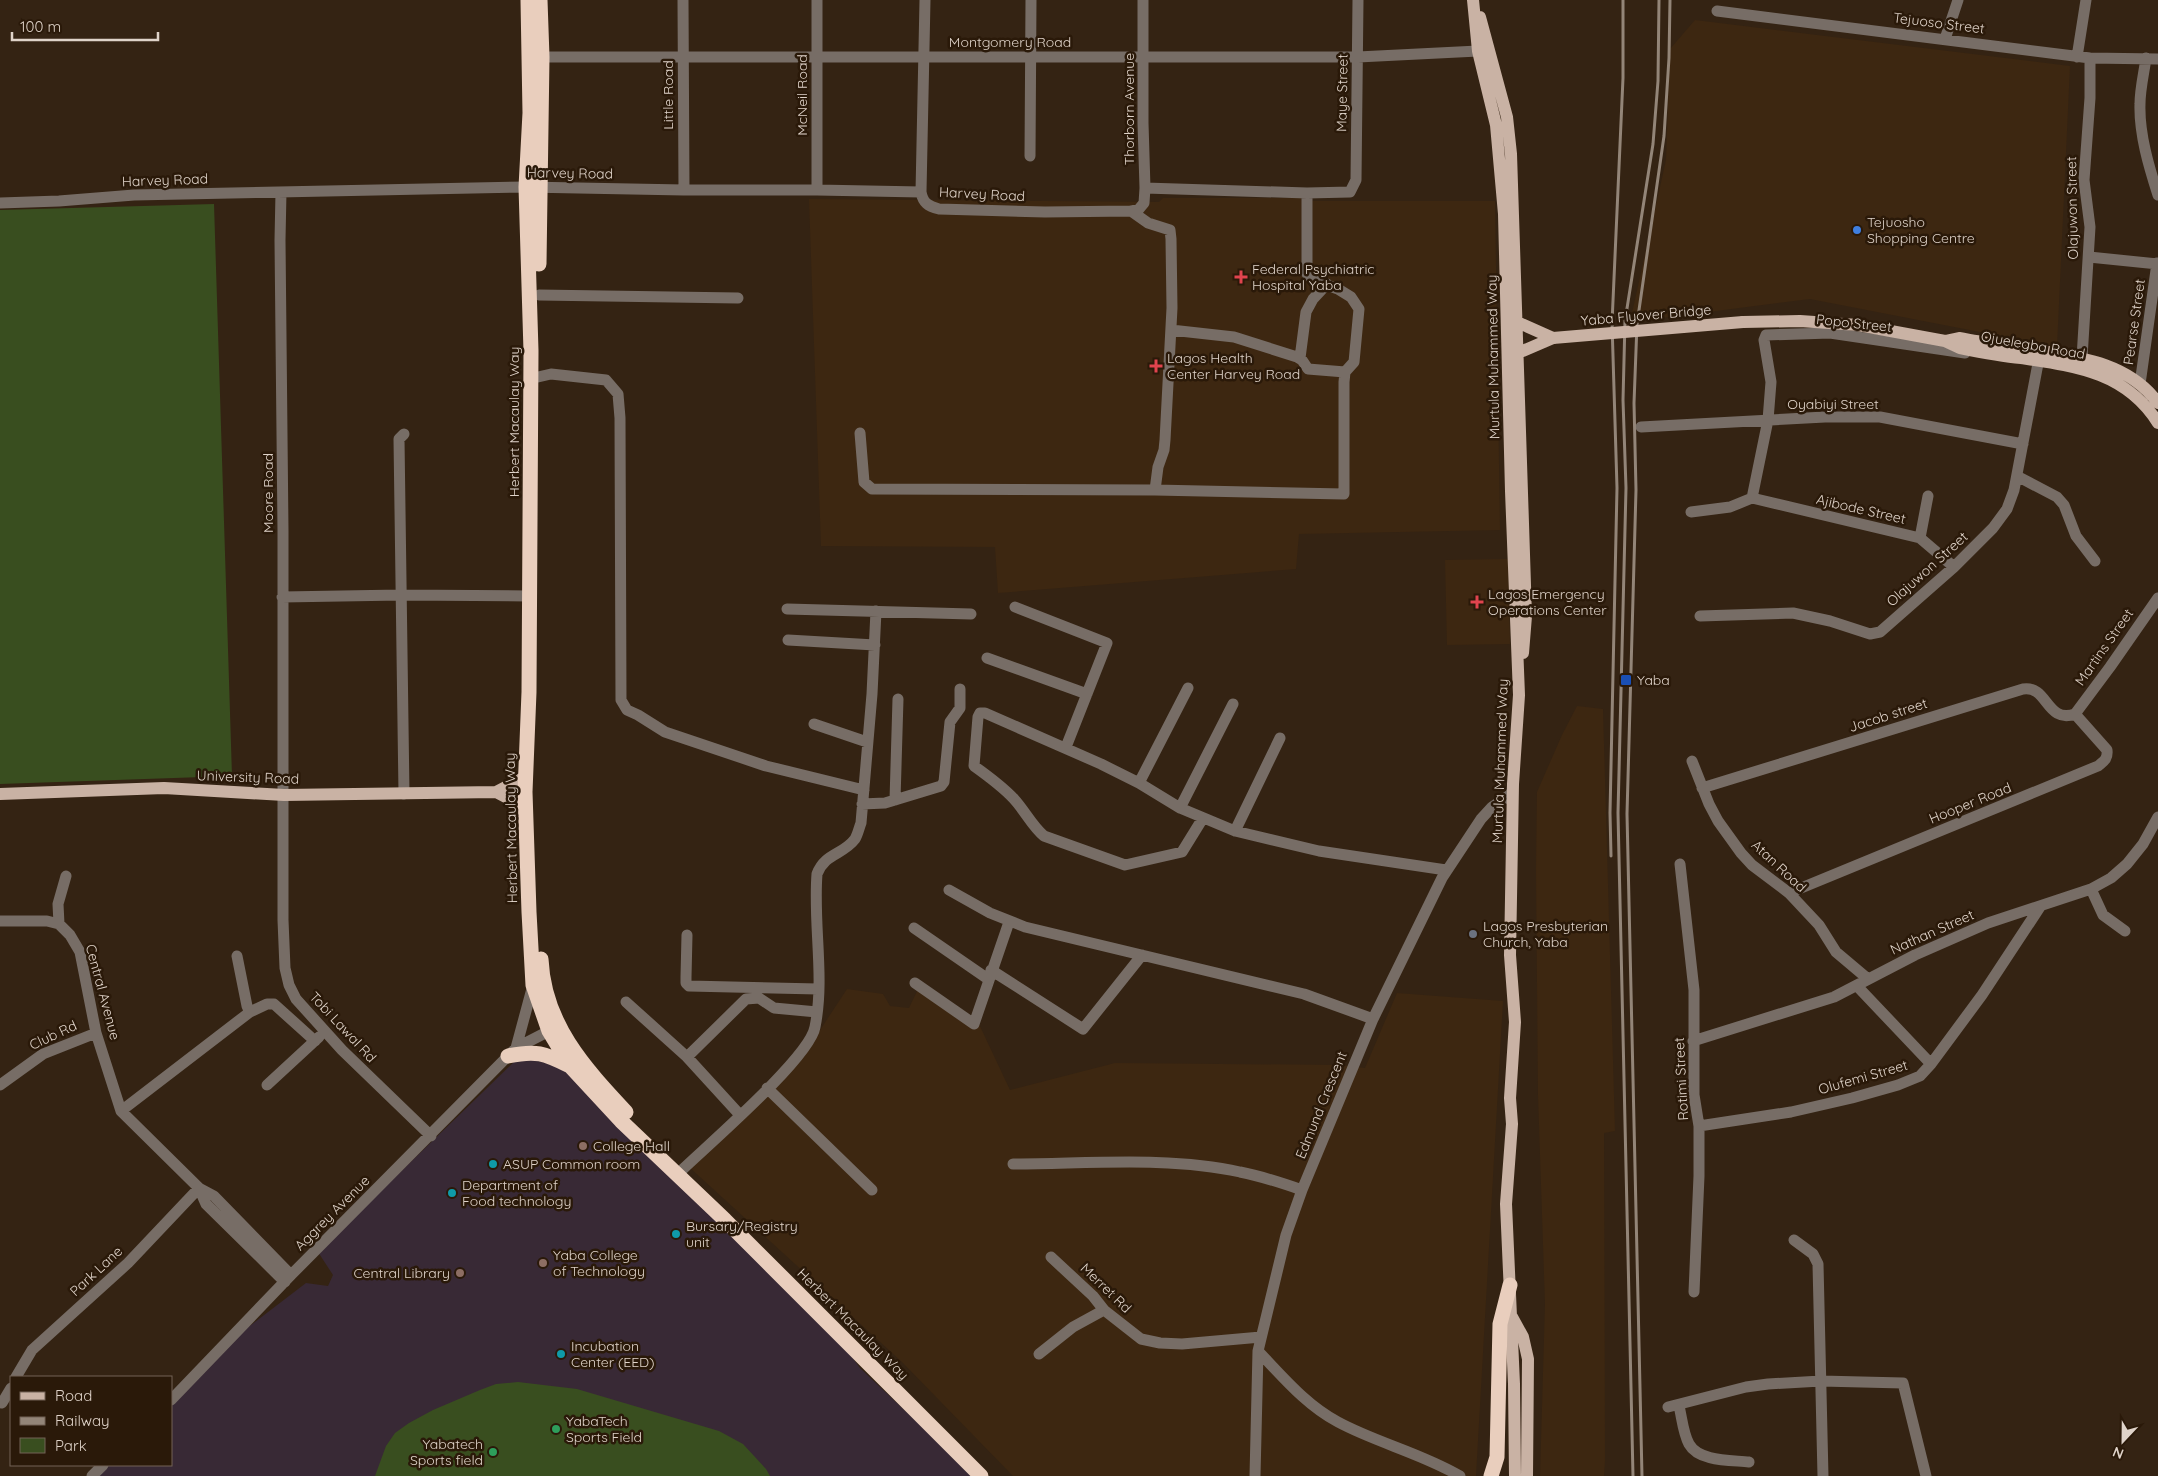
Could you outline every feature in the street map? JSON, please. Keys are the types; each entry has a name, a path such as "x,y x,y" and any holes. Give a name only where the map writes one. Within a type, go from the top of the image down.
{"highway":[{"name":"Herbert Macaulay Way","path":"528,0 530,113 539,295 538,654 534,793 542,971 548,999 570,1046 602,1086 682,1169 781,1263 992,1476"},
{"name":"Herbert Macaulay Way","path":"540,0 542,57 533,186 529,692 525,776 528,912 533,985 549,1031 570,1066 602,1102 692,1191 725,1220 981,1476"},
{"path":"512,1052 537,1053 570,1066"},
{"path":"1491,1476 1497,1457 1500,1324 1510,1285"}],"main road":[{"name":"Murtula Muhammed Way","path":"1475,0 1478,51 1496,125 1504,214 1511,491 1519,695 1513,784 1510,955 1515,1022 1510,1098 1512,1124 1506,1204 1514,1384 1515,1476"},
{"path":"1475,0 1507,117 1511,154 1526,616 1519,695"},
{"name":"Ojuelegba Road","path":"1743,322 1800,321 1858,325 1946,341 1960,348 1983,352 2082,358 2114,369 2140,384 2158,403"},
{"name":"Yaba Flyover Bridge","path":"1517,322 1552,338"},
{"name":"Yaba Flyover Bridge","path":"1518,353 1552,338 1743,322"},
{"name":"Ojuelegba Road","path":"1946,341 1959,338 2039,356 2085,369 2110,380 2142,402 2158,423"},
{"path":"496,792 525,776"},
{"name":"University Road","path":"0,794 164,788 284,795 496,792"},
{"path":"496,792 525,807"},
{"path":"1510,1315 1523,1337 1528,1359 1527,1476"}],"street":[{"name":"Little Road","path":"683,0 684,190"},
{"name":"McNeil Road","path":"817,0 817,190"},
{"path":"921,192 925,0"},
{"path":"1030,156 1031,0"},
{"name":"Thorborn Avenue","path":"1131,211 1140,209 1144,203 1145,188 1143,0"},
{"name":"Maye Street","path":"1306,194 1350,192 1354,187 1358,0"},
{"path":"1945,39 1958,0"},
{"path":"2077,57 2086,0"},
{"name":"Tejuoso Street","path":"1717,10 2077,57 2158,59"},
{"name":"Montgomery Road","path":"542,57 1358,57 1478,51"},
{"name":"Olajuwon Street","path":"2082,358 2090,227 2084,180 2090,98 2090,58"},
{"path":"2146,58 2140,104 2141,127 2158,195"},
{"name":"Harvey Road","path":"0,202 59,201 134,195 533,186 684,190 921,192 922,200 926,205 939,209 1045,212 1131,211"},
{"path":"860,433 864,482 872,489 1155,490 1344,494 1345,372 1354,362 1359,309 1351,297 1327,284 1315,281 1307,274 1306,194 1145,188"},
{"name":"Moore Road","path":"281,192 284,795"},
{"path":"1131,211 1148,223 1170,230 1172,308 1165,440 1164,450 1158,467 1155,490"},
{"path":"2089,257 2158,264"},
{"name":"Pearse Street","path":"2140,384 2158,264"},
{"path":"1300,358 1306,312 1313,299 1327,284"},
{"path":"539,295 738,298"},
{"path":"1171,330 1234,337 1300,358 1308,369 1345,372"},
{"name":"Popo Street","path":"1752,498 1768,420 1770,382 1764,340 1766,335 1830,333 1970,353 1983,352"},
{"name":"Olajuwon Street","path":"1700,616 1793,613 1830,621 1870,634 1880,632 1954,567 1993,528 2007,509 2023,444 2039,356"},
{"path":"538,378 551,374 606,380 618,394 620,418 621,700 627,710 665,732 766,766 864,790"},
{"name":"Oyabiyi Street","path":"1640,428 1825,417 1880,418 2023,444"},
{"path":"404,434 399,440 404,794"},
{"path":"2016,476 2056,497 2064,505 2076,536 2094,561"},
{"path":"1920,538 1928,496"},
{"path":"1691,512 1730,507 1752,498"},
{"name":"Ajibode Street","path":"1752,498 1920,538 1954,567"},
{"path":"282,597 400,595 529,596"},
{"name":"Martins Street","path":"2075,714 2158,598"},
{"path":"1015,607 1107,643 1066,747"},
{"path":"787,609 971,614"},
{"path":"682,1169 767,1088 812,1037 817,1012 818,989 817,874 825,860 856,837 861,823 876,611"},
{"path":"788,640 875,645"},
{"path":"987,658 1087,694"},
{"path":"1139,783 1188,688"},
{"name":"Jacob street","path":"1702,788 2030,688 2036,691 2057,714 2062,716 2075,714"},
{"path":"862,804 881,804 935,789 944,782 950,722 960,708 960,689"},
{"path":"895,800 898,699"},
{"path":"1180,808 1233,704"},
{"path":"1203,818 1182,852 1148,861 1119,864 1044,836 1038,832 1015,800 974,766 978,717 980,713 985,713 1066,747 1139,783 1180,808 1235,831 1319,851 1446,870"},
{"name":"Hooper Road","path":"1789,893 2098,766 2108,756 2107,750 2075,714"},
{"path":"814,724 867,742"},
{"path":"1235,831 1280,738"},
{"name":"Atan Road","path":"1692,761 1702,788 1718,821 1741,854 1752,865 1789,893 1819,926 1836,952 1868,979"},
{"name":"Edmund Crescent","path":"1255,1476 1258,1351 1286,1235 1302,1190 1373,1019 1446,870 1492,807 1511,794 1513,784"},
{"name":"Tobi Lawal Rd","path":"284,795 283,920 285,968 289,985 296,999 324,1032 431,1136"},
{"name":"Nathan Street","path":"1693,1041 1811,1005 1857,986 1868,979 1988,923 2091,889 2111,878 2127,864 2153,835 2158,818"},
{"name":"Rotimi Street","path":"1680,864 1694,990 1694,1095 1698,1126 1699,1176 1694,1292"},
{"path":"0,920 47,921 58,924 58,904 66,876"},
{"path":"2091,889 2103,915 2125,931"},
{"path":"949,890 1009,922 1048,934 1304,994 1373,1019"},
{"name":"Olufemi Street","path":"1698,1126 1792,1112 1852,1098 1898,1085 1920,1076 1932,1064 2004,962 2040,907"},
{"path":"916,983 974,1024 1009,922"},
{"name":"Central Avenue","path":"58,924 70,935 80,952 96,1032 121,1111 199,1188 206,1204 263,1253 288,1278"},
{"path":"914,928 1083,1029 1142,955"},
{"path":"687,935 686,983 689,986 818,989"},
{"path":"237,956 247,1006 250,1012"},
{"path":"512,1052 533,985"},
{"path":"1857,986 1932,1064"},
{"path":"687,1057 746,999 759,998 774,1008 817,1012"},
{"path":"626,1002 687,1057 740,1115"},
{"path":"121,1111 250,1012 268,1004 274,1004 315,1041"},
{"path":"512,1052 549,1031"},
{"name":"Club Rd","path":"0,1085 43,1054 96,1032"},
{"path":"267,1085 324,1032"},
{"name":"Aggrey Avenue","path":"172,1399 288,1278 431,1136 512,1052"},
{"path":"767,1088 872,1190"},
{"path":"1013,1164 1152,1164 1211,1167 1258,1176 1302,1190"},
{"name":"Park Lane","path":"17,1376 32,1350 128,1263 199,1188"},
{"path":"1794,1240 1813,1254 1818,1264 1823,1476"},
{"name":"Merret Rd","path":"1051,1257 1093,1296 1104,1310 1141,1339 1160,1343 1182,1344 1261,1337"},
{"path":"1039,1354 1073,1327 1104,1310"},
{"path":"1258,1351 1298,1392 1339,1423 1443,1466 1460,1476"},
{"path":"1749,1462 1705,1456 1693,1450 1688,1443 1673,1406 1746,1387 1821,1380 1903,1383 1926,1476"},
{"path":"2,1404 10,1390"},
{"path":"92,1476 102,1466"}],"shaded area":[{"name":"Tejuosho Shopping Centre","path":"1695,20 2070,66 2057,347 1810,299 1630,322 1666,160 1670,49"},
{"name":"Lagos Health Center Harvey Road","path":"1163,198 1301,198 1302,201 1495,201 1500,530 1299,534 1296,569 998,593 995,547 821,546 809,199 1159,202"},
{"name":"Lagos Emergency Operations Center","path":"1508,559 1510,644 1447,645 1445,560"},
{"path":"1577,706 1603,709 1615,1131 1604,1133 1605,1460 1604,1476 1540,1476 1545,1304 1538,1095 1537,792"},
{"path":"921,983 977,1020 1010,1090 1115,1063 1341,1065 1365,1068 1397,993 1503,1001 1476,1476 1013,1476 902,1362 688,1166 805,1053 847,989 883,994 890,1006 909,1008"},
{"name":"Yaba College of Technology","path":"520,1056 561,1067 844,1346 860,1368 974,1476 98,1476 108,1466 172,1466 172,1402 234,1338 306,1283 328,1286 333,1275 318,1252"}],"green space":[{"path":"214,204 232,776 0,784 0,210"},
{"name":"YabaTech Sports Field","path":"518,1382 577,1389 719,1431 743,1444 770,1476 375,1476 386,1446 395,1433 409,1423 433,1410 480,1390 496,1384"}],"railway":[{"path":"1611,856 1610,813 1617,488 1612,323 1623,78 1623,0"},
{"path":"1633,1476 1618,813 1626,488 1623,400 1625,321 1653,144 1658,81 1659,0"},
{"path":"1642,1476 1627,814 1636,490 1634,403 1637,324 1664,136 1669,58 1670,0"}],"place":[{"name":"Tejuosho Shopping Centre","path":"1857,230"},
{"name":"Federal Psychiatric Hospital Yaba","path":"1241,277"},
{"name":"Lagos Health Center Harvey Road","path":"1156,366"},
{"name":"Lagos Emergency Operations Center","path":"1477,602"},
{"name":"Yaba","path":"1626,680"},
{"name":"Lagos Presbyterian Church, Yaba","path":"1473,934"},
{"name":"College Hall","path":"583,1146"},
{"name":"ASUP Common room","path":"493,1164"},
{"name":"Department of Food technology","path":"452,1193"},
{"name":"Bursary/Registry unit","path":"676,1234"},
{"name":"Yaba College of Technology","path":"543,1263"},
{"name":"Central Library","path":"460,1273"},
{"name":"Incubation Center (EED)","path":"561,1354"},
{"name":"YabaTech Sports Field","path":"556,1429"},
{"name":"Yabatech Sports field","path":"493,1452"}]}
